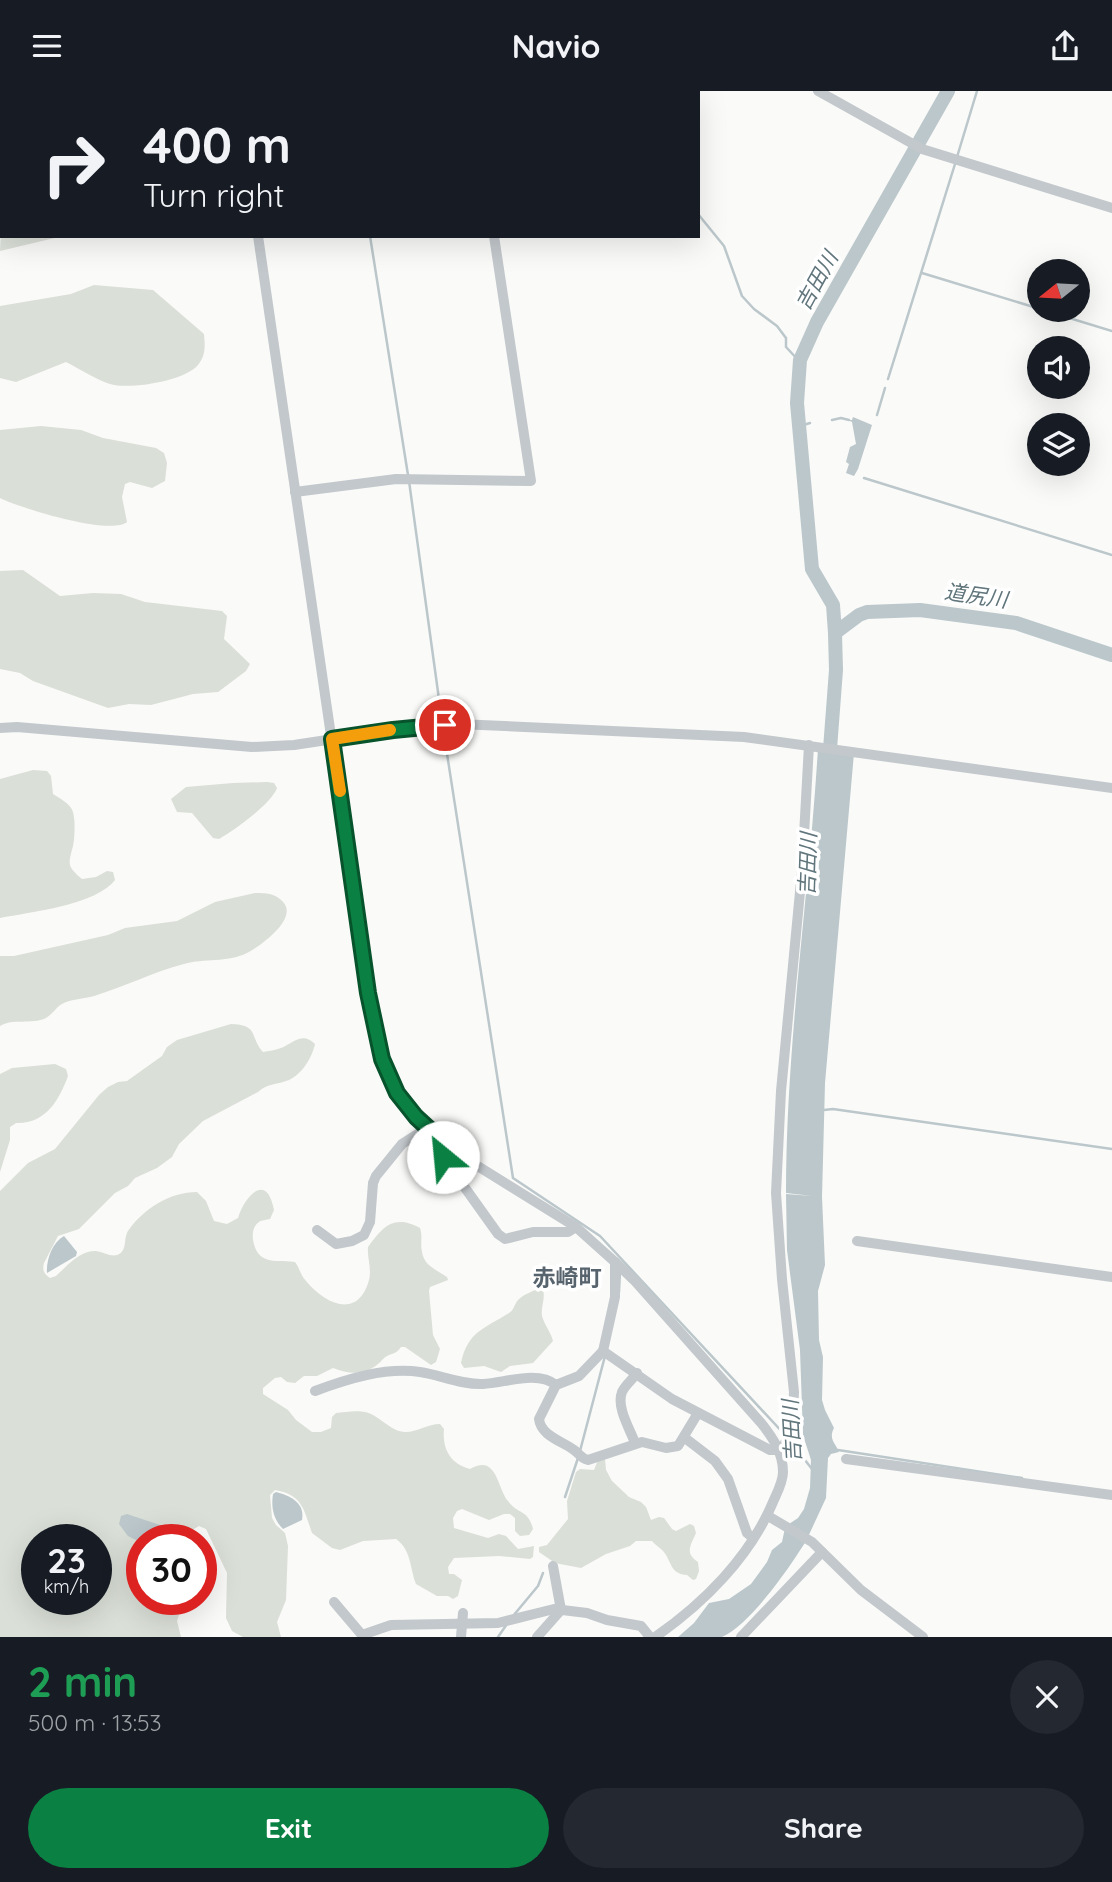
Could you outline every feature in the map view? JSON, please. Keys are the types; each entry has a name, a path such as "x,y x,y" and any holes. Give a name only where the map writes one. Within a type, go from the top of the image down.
{"street":[{"path":"818,91 922,149 1112,208"},
{"path":"258,238 374,1030 388,1076 397,1093 440,1139 476,1165 576,1227 634,1280 774,1439 779,1450 783,1476 770,1517 742,1555 718,1583 677,1622 652,1637 641,1626 607,1620 587,1613 561,1610 544,1611 511,1620 463,1618 391,1625 362,1635 334,1602"},
{"path":"295,492 396,479 531,481 494,238"},
{"path":"0,728 29,728 251,747 294,745 393,730 458,725 744,737 1112,788"},
{"path":"779,1450 792,1434 794,1392 776,1193 781,1091 811,745"},
{"path":"317,1230 335,1244 352,1241 364,1235 370,1222 376,1176 402,1144 427,1128"},
{"path":"440,1139 439,1148 443,1157 498,1234 505,1239 533,1232 568,1232 576,1227"},
{"path":"857,1241 1112,1277"},
{"path":"615,1262 615,1297 607,1352 579,1376 556,1385 539,1423 557,1441 588,1460 642,1441 670,1448 680,1445 698,1413"},
{"path":"607,1352 672,1399 770,1450 779,1450"},
{"path":"315,1391 355,1378 404,1371 480,1384 534,1379 552,1381 556,1385"},
{"path":"635,1443 623,1412 621,1398 623,1390 637,1373"},
{"path":"685,1438 715,1461 728,1479 747,1533 754,1538"},
{"path":"846,1459 1112,1495"},
{"path":"770,1517 811,1542 861,1590 923,1637"},
{"path":"741,1637 822,1552"},
{"path":"553,1566 561,1610"},
{"path":"537,1637 561,1610"},
{"path":"461,1637 463,1618"}],"shaded area":[{"path":"1,238 55,238 0,251"},
{"path":"94,285 153,290 204,334 205,346 201,361 181,376 130,386 104,382 66,362 16,382 0,378 0,306 71,294"},
{"path":"853,417 872,425 854,476 846,473 850,447 856,444 852,422 848,420"},
{"path":"41,426 81,430 103,438 156,448 164,453 167,463 165,481 152,488 130,482 125,484 122,497 127,522 117,525 103,526 65,519 0,498 0,430"},
{"path":"23,570 60,596 121,594 145,602 222,611 227,616 224,639 250,664 246,671 218,692 193,694 151,705 129,704 108,708 33,681 20,673 0,669 0,571"},
{"path":"818,748 854,753 825,1083 822,1197 825,1265 818,1291 819,1340 823,1357 822,1400 834,1428 832,1438 839,1452 828,1458 826,1498 807,1539 789,1524 798,1518 804,1509 810,1488 811,1460 803,1435 800,1350 787,1250 786,1194 812,1196 786,1193 794,1026"},
{"path":"33,770 47,771 51,776 53,794 73,811 75,832 71,868 82,879 96,877 107,871 113,872 115,880 106,889 78,901 0,918 0,779"},
{"path":"274,783 277,788 268,801 219,839 213,838 192,813 177,812 171,799 186,787"},
{"path":"255,893 278,897 287,910 286,917 275,932 247,953 232,958 172,967 90,997 66,1002 40,1020 10,1022 0,1026 0,956 14,956 108,935 125,928 177,921 215,902"},
{"path":"231,1024 250,1029 263,1052 282,1048 301,1038 315,1044 306,1065 294,1077 265,1087 203,1121 179,1144 172,1157 115,1193 79,1229 58,1236 44,1263 45,1273 50,1278 56,1276 74,1259 90,1251 117,1255 124,1248 128,1231 141,1216 158,1203 177,1195 197,1192 206,1201 214,1221 227,1224 238,1218 251,1195 261,1190 271,1198 274,1210 270,1219 260,1221 254,1230 253,1240 259,1254 269,1260 295,1262 304,1279 322,1296 340,1304 349,1304 364,1292 370,1276 368,1247 379,1233 396,1222 420,1228 421,1249 425,1261 448,1280 430,1287 429,1291 433,1335 440,1349 436,1362 431,1365 401,1347 367,1371 351,1373 333,1368 317,1376 304,1376 295,1383 287,1382 281,1377 275,1378 263,1388 263,1394 288,1410 312,1432 331,1428 332,1417 336,1413 351,1411 362,1411 375,1416 400,1431 410,1432 440,1424 444,1429 446,1449 452,1459 470,1469 486,1465 491,1469 508,1501 526,1515 533,1529 529,1535 520,1536 515,1531 515,1518 510,1514 489,1520 462,1509 457,1511 453,1518 454,1528 488,1538 499,1534 506,1536 518,1549 534,1546 533,1557 454,1558 448,1567 449,1574 462,1580 458,1596 453,1599 437,1596 416,1584 405,1548 396,1539 363,1541 340,1550 332,1548 312,1533 297,1500 275,1490 270,1495 272,1518 285,1533 288,1546 286,1600 277,1622 281,1637 243,1637 232,1631 226,1618 227,1573 217,1552 217,1524 126,1524 126,1615 179,1615 177,1621 181,1637 0,1637 0,1191 28,1163 55,1149 108,1087 127,1081 162,1056 167,1047 177,1040"},
{"path":"55,1064 66,1069 68,1076 56,1102 36,1119 10,1127 10,1140 0,1172 0,1074 12,1068"},
{"path":"64,1236 77,1252 76,1256 47,1273 51,1252"},
{"path":"537,1289 543,1290 542,1316 553,1341 533,1363 510,1366 501,1372 484,1366 464,1368 461,1363 464,1352 473,1337 511,1312 520,1298"},
{"path":"605,1459 606,1470 612,1481 629,1497 646,1507 651,1520 664,1518 676,1531 690,1524 694,1526 696,1533 690,1552 698,1562 696,1579 675,1571 665,1553 652,1541 636,1541 581,1568 555,1563 539,1552 539,1547 547,1545 568,1519 567,1501 576,1472 580,1469 594,1470 598,1460"},
{"path":"276,1492 296,1501 301,1509 302,1520 283,1529 273,1508 273,1494"},
{"path":"127,1514 157,1524 126,1524 126,1533 119,1524 121,1516"},
{"path":"785,1528 806,1541 780,1580 745,1621 722,1637 678,1637 694,1623 709,1603 729,1599 751,1584 772,1550 782,1542"}],"waterway":[{"name":"吉田川","path":"829,762 836,670 833,605 812,569 797,403 800,360 817,322 948,91"},
{"path":"957,157 977,91"},
{"path":"888,379 955,164"},
{"path":"700,216 724,246 742,296 777,326 786,338 786,347 800,362"},
{"path":"370,238 408,475"},
{"path":"922,273 1027,305"},
{"path":"1082,322 1112,331"},
{"path":"877,415 885,388"},
{"path":"832,420 849,420"},
{"path":"800,426 810,423"},
{"path":"864,478 1112,555"},
{"path":"409,481 442,721"},
{"name":"道尻川","path":"835,633 867,612 920,610 1016,623 1112,655"},
{"path":"443,728 513,1178 600,1236 786,1436"},
{"path":"824,1110 833,1109 1112,1149"},
{"path":"619,1292 620,1271"},
{"path":"580,1451 605,1356"},
{"path":"793,1445 812,1469"},
{"path":"838,1450 1022,1478"},
{"path":"565,1497 578,1458"},
{"path":"513,1616 538,1586 543,1573"},
{"path":"498,1637 507,1624"}],"slow traffic":[{"path":"340,791 332,739 390,730"}],"district":[{"name":"赤崎町","path":"567,1278"}],"route":[{"path":"443,1157 439,1148 440,1139 416,1117 397,1093 388,1076 374,1030 332,739 445,725"}]}
